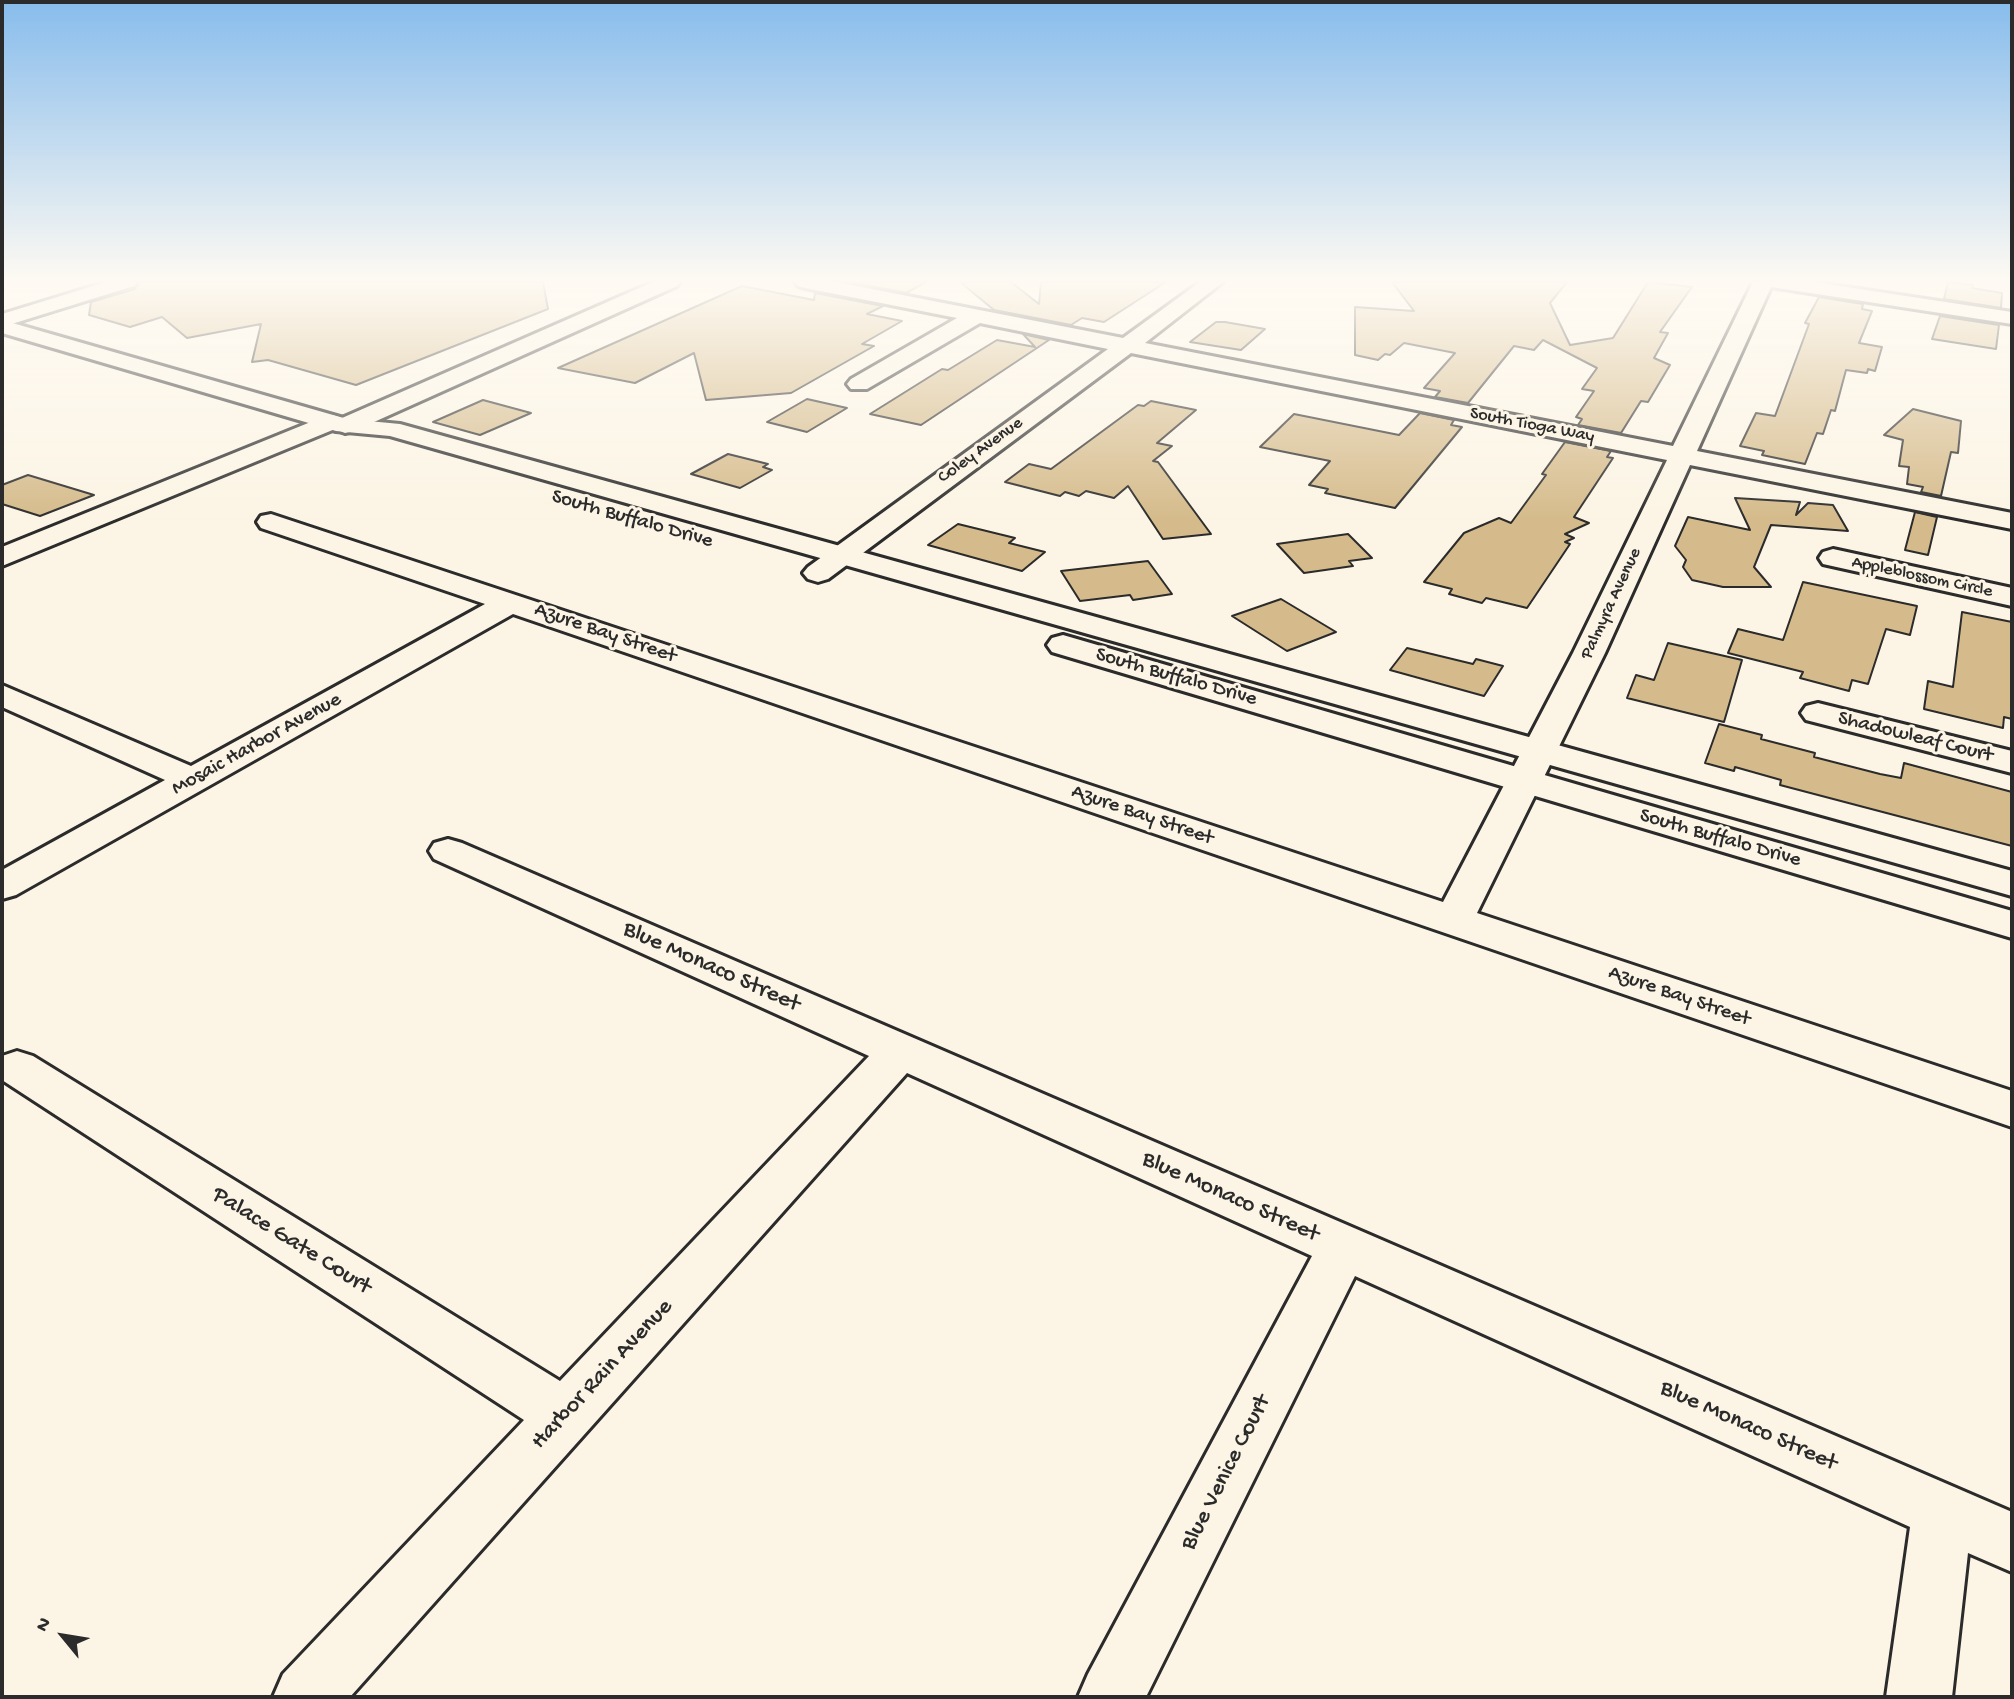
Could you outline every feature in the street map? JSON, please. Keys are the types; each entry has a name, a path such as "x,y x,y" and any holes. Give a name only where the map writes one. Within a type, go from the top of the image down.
{"street":[{"name":"South Buffalo Drive","path":"127,361 338,424 360,442 830,564 1533,768 2012,925"},
{"path":"2,557 338,424 485,361"},
{"path":"859,384 898,361"},
{"name":"Coley Avenue","path":"830,564 1104,361"},
{"name":"South Tioga Way","path":"1208,361 2012,521"},
{"name":"Palmyra Avenue","path":"1453,921 1533,768 1726,361"},
{"name":"Azure Bay Street","path":"271,522 2012,1109"},
{"name":"Appleblossom Circle","path":"1833,558 2012,597"},
{"name":"Mosaic Harbor Avenue","path":"2,886 512,602"},
{"path":"2,695 194,780"},
{"name":"Shadowleaf Court","path":"1818,713 2012,762"},
{"name":"South Buffalo Drive","path":"1533,768 2012,884"},
{"name":"Blue Monaco Street","path":"448,851 2012,1542"},
{"name":"Harbor Rain Avenue","path":"306,1697 900,1052"},
{"name":"Palace Gate Court","path":"17,1068 565,1415"},
{"name":"Blue Venice Court","path":"1111,1697 1343,1248"},
{"path":"1919,1697 1942,1512"}],"building":[{"path":"273,361 416,361 356,385"},
{"path":"573,361 678,361 635,383 558,368"},
{"path":"696,361 847,361 791,393 706,400"},
{"path":"962,361 1017,361 921,425 870,414 942,369 948,370"},
{"path":"1448,361 1502,361 1468,403 1435,397 1440,391 1424,388"},
{"path":"1584,361 1662,361 1670,365 1648,402 1641,401 1621,433 1578,425 1582,419 1576,417 1594,391 1582,389 1597,368"},
{"path":"1795,361 1878,361 1875,371 1868,369 1867,373 1846,370 1835,411 1831,410 1823,434 1817,433 1805,464 1762,455 1764,451 1740,446 1756,413 1775,416"},
{"path":"807,399 847,408 807,432 767,422"},
{"path":"483,400 531,413 480,435 433,422"},
{"path":"1151,401 1196,410 1157,443 1172,446 1153,461 1158,462 1211,534 1163,539 1128,486 1114,498 1086,491 1079,496 1065,492 1060,496 1005,482 1029,464 1051,469 1138,405 1144,406"},
{"path":"1913,409 1961,421 1958,453 1951,452 1941,496 1921,492 1923,487 1907,484 1909,467 1899,466 1903,440 1884,435"},
{"path":"1420,413 1454,420 1451,425 1462,427 1395,508 1325,493 1328,489 1309,485 1330,461 1260,447 1294,414 1399,435"},
{"path":"1565,442 1611,451 1607,457 1613,458 1574,517 1589,523 1565,534 1574,538 1565,542 1570,544 1527,608 1486,598 1482,603 1449,594 1452,589 1424,582 1464,533 1499,518 1511,523 1546,475 1542,474"},
{"path":"728,454 768,464 763,467 772,470 740,488 691,474"},
{"path":"28,475 94,495 40,516 2,504 2,485"},
{"path":"1735,498 1800,502 1796,515 1808,503 1833,505 1848,531 1771,525 1754,567 1771,587 1723,587 1692,580 1683,567 1686,560 1675,546 1688,517 1750,530"},
{"path":"1915,512 1937,517 1928,555 1905,550"},
{"path":"958,524 1015,538 1009,543 1045,552 1022,571 928,545"},
{"path":"1348,534 1372,558 1349,561 1353,566 1304,573 1277,544"},
{"path":"1148,561 1172,594 1133,600 1130,595 1080,601 1061,571"},
{"path":"1803,582 1917,606 1910,635 1886,629 1868,684 1852,680 1849,691 1800,678 1803,672 1728,653 1738,629 1783,640"},
{"path":"1281,599 1336,632 1287,651 1232,616"},
{"path":"1962,612 2012,622 2012,719 2004,717 2003,728 1924,709 1928,681 1953,687"},
{"path":"1668,643 1742,660 1724,722 1627,698 1636,675 1654,680"},
{"path":"1407,648 1473,664 1476,659 1503,666 1484,696 1390,670"},
{"path":"1719,724 1762,735 1761,739 1815,753 1814,757 1880,774 1901,778 1904,763 2012,792 2012,846 1780,785 1781,780 1735,767 1734,771 1705,763"}]}
